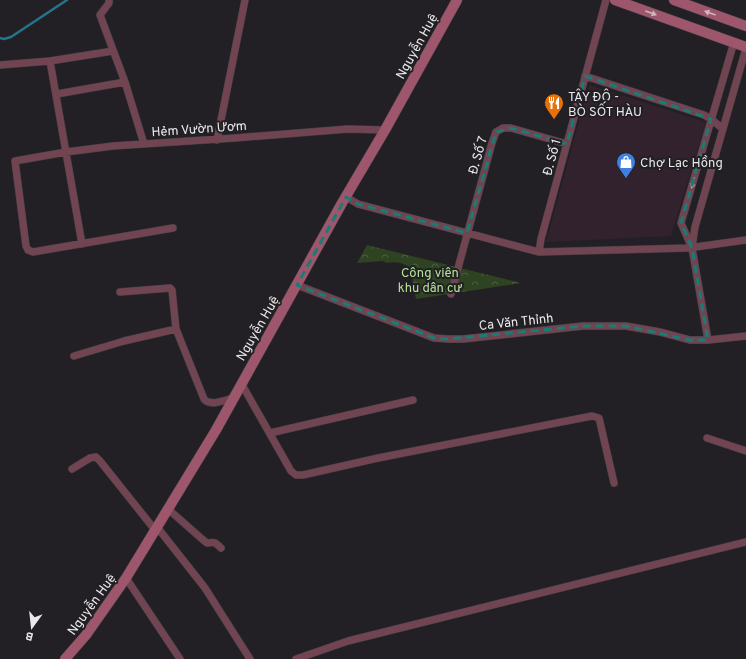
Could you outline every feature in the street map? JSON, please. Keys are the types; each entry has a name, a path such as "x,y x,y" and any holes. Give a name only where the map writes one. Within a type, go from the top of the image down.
{"main road":[{"name":"Nguyễn Huệ","path":"65,659 86,636 126,578 216,430 241,383 385,130 456,0"},
{"path":"615,0 746,47"},
{"path":"674,0 746,26"}],"street":[{"path":"109,0 100,14 125,82 144,144"},
{"path":"216,140 245,0"},
{"name":"Đ. Số 1","path":"539,252 541,239 606,0"},
{"path":"708,340 692,248 681,223 734,42"},
{"path":"692,248 695,227 746,47"},
{"path":"0,66 50,62 113,51"},
{"path":"50,62 57,94 82,244 173,228"},
{"path":"585,76 704,115 723,129"},
{"path":"57,94 125,82"},
{"name":"Đ. Số 7","path":"467,233 496,132 503,128 511,128 567,144"},
{"name":"Hẻm Vườn Ươm","path":"82,244 33,252 28,250 26,246 15,161 113,146 216,140 348,129 385,130"},
{"path":"346,197 358,204 539,252 692,248 746,240"},
{"path":"451,294 467,233"},
{"name":"Ca Văn Thỉnh","path":"297,285 434,338 448,340 582,326 626,326 660,332 690,340 708,340 746,336"},
{"path":"120,292 141,292 170,288 172,290 176,329 204,400 210,403 233,398"},
{"path":"74,356 124,341 176,329"},
{"path":"241,383 291,471 296,475 303,475 378,458 596,416 599,418 614,483"},
{"path":"270,433 414,400"},
{"path":"707,438 746,451"},
{"path":"72,469 90,458 96,457 100,461 205,588 250,659"},
{"path":"168,509 207,543 211,541 215,542 221,548"},
{"path":"296,659 348,641 746,542"},
{"path":"126,578 180,659"}],"highlighted area":[{"path":"585,76 711,119 681,223 692,248 708,340 690,340 626,326 583,326 448,339 434,338 297,285 346,197 358,204 467,233 496,132 511,128 567,144"}],"shaded area":[{"name":"Chợ Lạc Hồng","path":"589,85 706,122 671,236 546,242"}],"green space":[{"name":"Công viên khu dân cư","path":"367,245 521,283 416,299 410,267 404,264 393,262 387,263 383,261 357,263"}],"waterway":[{"path":"0,38 4,39 11,37 67,0"}],"place":[{"name":"TÂY ĐÔ - BÒ SỐT HÀU","path":"554,120"},
{"name":"Chợ Lạc Hồng","path":"626,179"}]}
